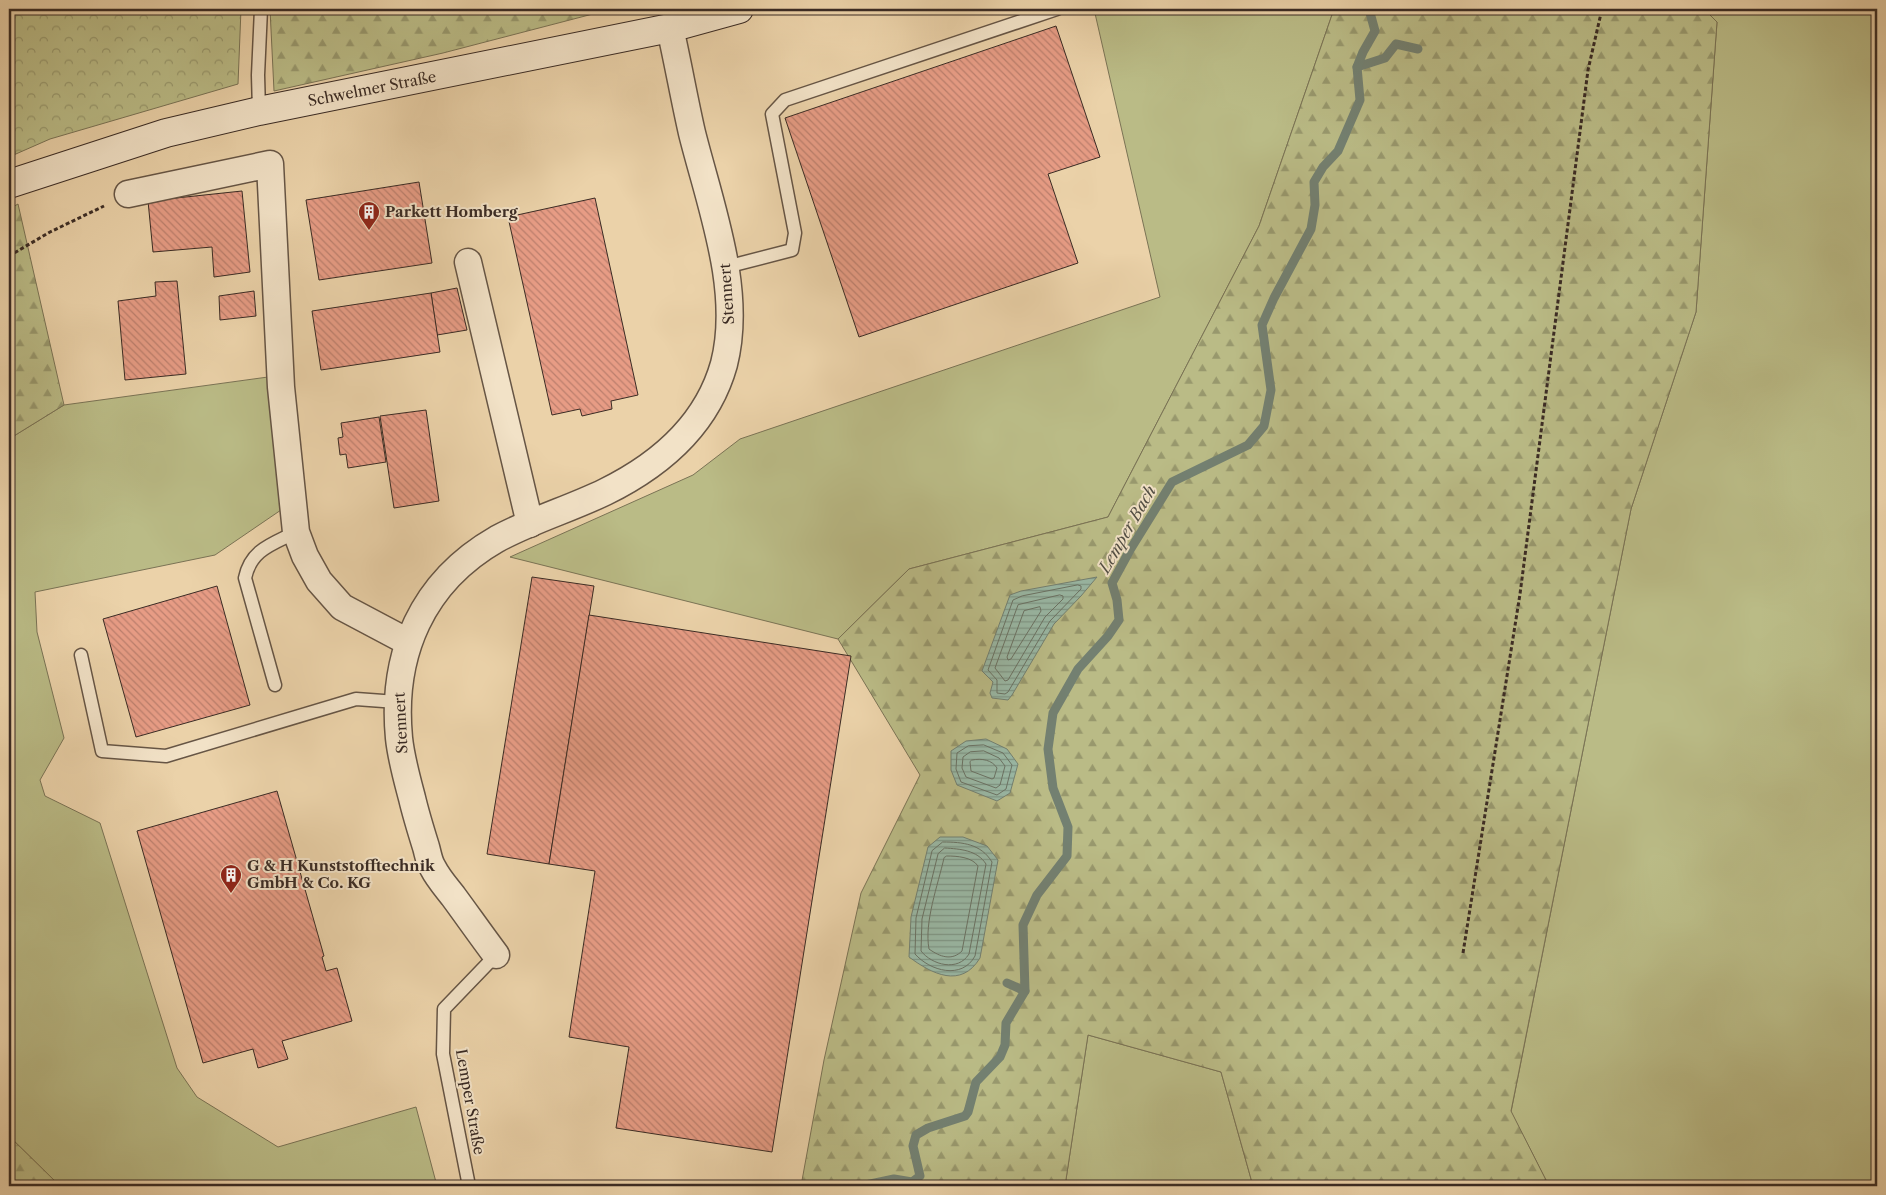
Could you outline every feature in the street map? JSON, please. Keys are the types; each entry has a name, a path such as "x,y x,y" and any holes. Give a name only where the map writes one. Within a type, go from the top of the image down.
{"main road":[{"name":"Schwelmer Straße","path":"9,184 166,133 259,111 670,28 739,9"}],"street":[{"name":"Stennert","path":"496,955 432,868 406,778 399,740 397,702 401,671 408,642 434,593 468,559 498,539 606,492 640,473 668,452 697,422 709,402 724,365 730,329 726,267 718,226 692,132 670,28"},
{"path":"128,194 270,164 281,387 296,532 305,556 320,581 342,607 408,642"},
{"path":"468,262 530,524"}],"lane":[{"path":"259,111 258,75 261,9"},
{"path":"726,267 792,250 795,233 772,114 785,100 1057,9"},
{"path":"274,685 245,578 248,566 258,552 296,532"},
{"path":"81,655 102,751 166,756 356,699 397,702"},
{"name":"Lemper Straße","path":"470,1186 443,1054 444,1009 496,955"}],"path":[{"path":"1463,953 1520,594 1588,70 1602,9"},
{"path":"9,256 50,232 128,194"}],"green space":[{"path":"9,9 241,9 238,84 50,139 9,157"},
{"path":"270,9 612,9 443,53 274,91"},
{"path":"1094,9 1334,9 1259,226 1108,517 909,569 838,639 510,557 693,475 740,439 1160,297"},
{"path":"1334,9 1704,9 1717,22 1696,312 1631,509 1511,1111 1549,1186 1253,1186 1221,1072 1088,1035 1065,1186 801,1186 824,1060 861,893 920,775 838,639 909,569 1108,517 1259,226"},
{"path":"1704,9 1877,9 1877,1186 1549,1186 1511,1112 1631,509 1696,312 1717,22"},
{"path":"18,204 64,405 9,439 9,209"},
{"path":"268,377 281,510 215,555 35,592 37,632 64,738 40,780 45,796 100,823 177,1068 197,1097 278,1147 416,1107 437,1186 60,1186 9,1136 9,439 64,405"},
{"path":"1088,1035 1221,1072 1253,1186 1065,1186"},
{"path":"9,1136 59,1185 60,1186 9,1186"}],"water":[{"path":"1097,577 1054,624 1008,700 992,698 990,693 993,682 982,671 1010,595 1021,591"},
{"path":"986,739 1007,749 1018,764 1010,793 997,801 957,785 951,770 951,751 966,741"},
{"path":"940,837 963,837 987,846 998,860 980,958 972,968 955,976 946,976 927,969 909,957 911,917 928,847"}],"building":[{"path":"1056,26 1100,157 1048,174 1078,263 859,337 785,118"},
{"name":"Parkett Homberg","path":"419,182 432,263 319,280 306,200"},
{"path":"242,191 250,272 214,277 212,247 153,252 148,201"},
{"path":"595,198 638,395 611,401 612,409 582,416 580,409 552,415 508,217"},
{"path":"177,281 186,374 125,380 118,301 156,296 155,282"},
{"path":"457,288 467,330 437,335 431,293"},
{"path":"254,291 256,316 220,320 219,296"},
{"path":"431,293 440,352 321,370 312,311"},
{"path":"426,410 439,501 394,508 380,416"},
{"path":"379,417 386,462 348,468 346,454 340,455 338,438 343,437 341,423"},
{"path":"532,577 594,586 549,864 487,854"},
{"path":"217,586 250,705 136,737 103,619"},
{"path":"589,615 851,656 772,1152 616,1128 629,1047 569,1037 595,871 549,864"},
{"name":"G & H Kunststofftechnik GmbH & Co. KG","path":"277,791 324,956 322,957 326,971 337,968 352,1021 282,1041 288,1059 258,1068 253,1049 203,1063 137,831"}],"waterway":[{"name":"Lemper Bach","path":"861,1186 894,1179 912,1182 920,1176 913,1146 916,1135 928,1128 965,1116 968,1112 976,1082 1000,1057 1005,1045 1006,1023 1025,991 1023,925 1037,895 1067,856 1068,827 1053,788 1048,749 1053,713 1078,669 1108,636 1119,620 1117,600 1112,583 1172,482 1248,445 1264,426 1271,390 1262,325 1274,298 1311,229 1315,205 1314,182 1323,167 1338,151 1360,100 1357,67 1375,31 1369,9"},
{"path":"1357,67 1385,58 1396,44 1418,49"},
{"path":"1007,983 1025,991"}],"place":[{"name":"Parkett Homberg","path":"369,231"},
{"name":"G & H Kunststofftechnik GmbH & Co. KG","path":"231,894"}]}
